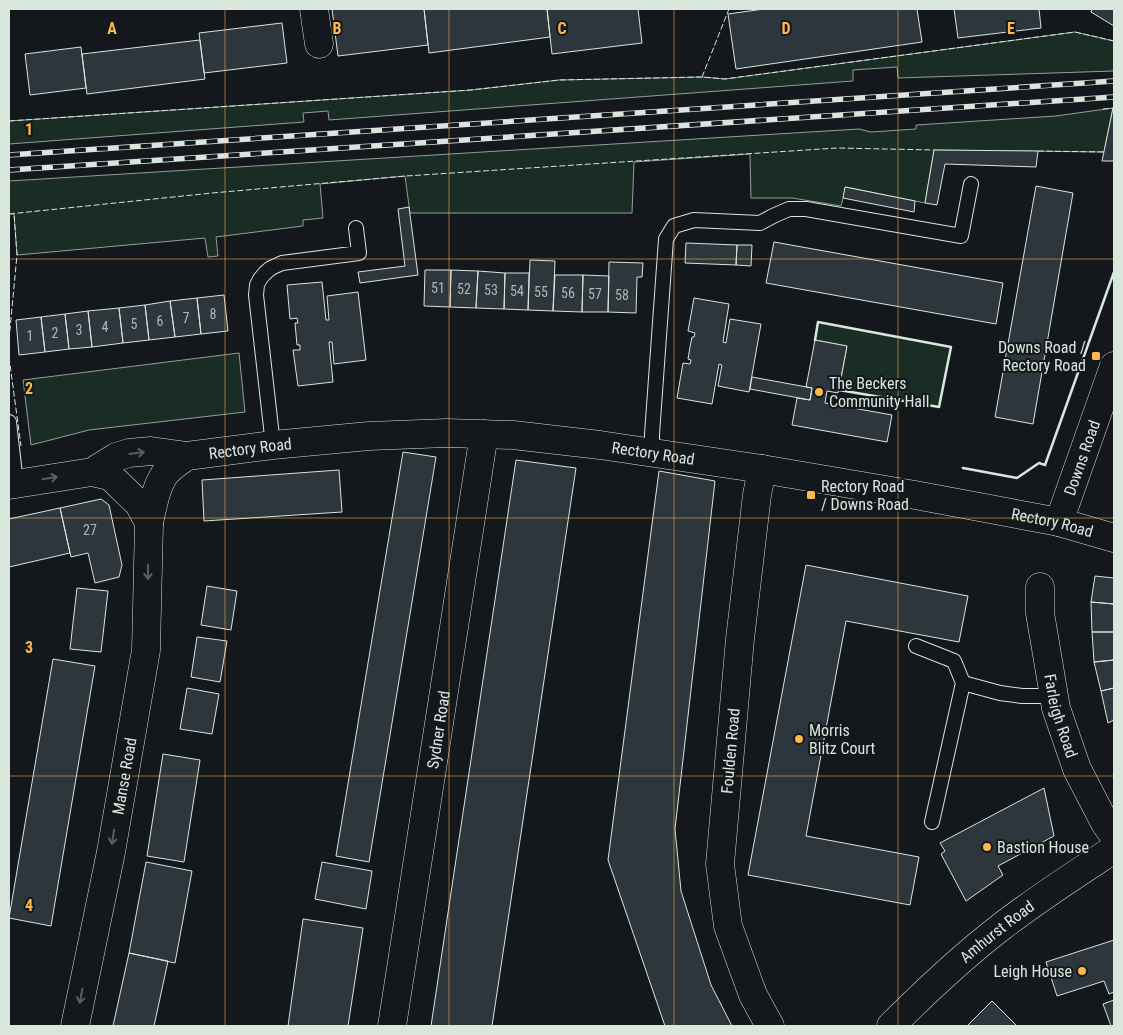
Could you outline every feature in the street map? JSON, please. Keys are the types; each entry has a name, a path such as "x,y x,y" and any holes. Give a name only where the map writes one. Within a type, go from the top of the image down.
{"main road":[{"path":"314,9 319,44"},
{"name":"Downs Road","path":"1060,522 1114,366"},
{"name":"Rectory Road","path":"92,472 116,457 151,451 187,456 273,445 369,436 447,433 513,435 652,452 915,495 1060,522 1114,538"},
{"name":"Sydner Road","path":"392,1026 484,434"},
{"name":"Rectory Road","path":"149,523 163,477 171,468 187,456"},
{"name":"Foulden Road","path":"762,469 757,495 740,640 720,864 728,926 753,995 770,1026"},
{"name":"Rectory Road","path":"12,484 92,472 110,476 139,504 149,523"},
{"name":"Manse Road","path":"75,1026 112,846 146,650 149,523"},
{"name":"Farleigh Road","path":"1040,587 1040,614 1056,708 1077,769 1105,823 1114,836"},
{"name":"Amhurst Road","path":"891,1026 961,959 1002,926 1114,849"}],"lane":[{"path":"652,452 666,239 674,226 694,220 760,223 789,210 806,209 961,236 971,184"},
{"path":"273,445 256,295 257,285 265,273 282,263 359,253 356,228"},
{"path":"9,422 12,484"},
{"path":"916,646 954,661 964,683 932,822"},
{"path":"964,683 1000,693 1022,696 1054,696"}],"green space":[{"path":"1075,32 1114,41 1114,71 898,78 897,67 853,70 853,81 329,120 328,111 303,113 304,122 9,144 9,121 471,90 559,80 702,77 725,79"},
{"path":"1113,108 1104,152 934,150 925,203 846,187 841,206 792,198 751,198 750,154 634,162 632,213 410,213 405,176 320,184 323,218 303,220 303,226 216,237 218,256 208,257 205,238 17,255 14,214 9,214 9,181 859,129 871,132 916,129 916,125 1056,116"},
{"path":"818,322 951,347 939,407 839,390 847,346 815,340"},
{"path":"239,353 245,412 89,430 31,445 23,380"}],"building":[{"path":"332,9 424,9 428,45 338,56"},
{"path":"424,9 547,9 550,37 429,53"},
{"path":"547,9 638,9 642,43 552,54"},
{"path":"764,9 917,9 922,42 736,69 728,14"},
{"path":"954,9 1039,9 1041,28 958,38"},
{"path":"1092,9 1114,9 1114,26 1091,12"},
{"path":"282,23 287,63 204,73 199,33"},
{"path":"200,40 205,79 87,94 82,54"},
{"path":"81,47 86,88 30,95 25,54"},
{"path":"1113,108 1114,161 1102,161"},
{"path":"934,150 1038,151 1036,167 945,164 937,205 925,203"},
{"path":"1036,186 1073,193 1033,424 995,417"},
{"path":"845,187 915,201 914,212 843,198"},
{"path":"409,207 418,275 360,283 358,272 405,266 398,209"},
{"path":"774,242 1003,283 996,324 766,283"},
{"path":"686,243 737,245 736,265 685,263"},
{"path":"737,245 752,245 751,266 736,265"},
{"path":"530,260 555,261 553,311 528,310"},
{"path":"609,262 643,263 642,277 637,277 636,313 608,312"},
{"path":"425,270 451,270 450,307 424,306"},
{"path":"451,270 478,271 476,308 450,307"},
{"path":"478,271 505,273 504,309 476,308"},
{"path":"505,273 529,273 528,310 504,309"},
{"path":"555,275 583,275 582,312 553,311"},
{"path":"583,275 609,276 608,312 582,312"},
{"path":"322,282 326,320 329,320 327,296 358,292 366,360 334,364 332,342 329,342 333,382 298,386 293,350 300,350 300,345 297,345 295,323 298,323 297,318 290,319 287,285"},
{"path":"224,295 228,331 201,334 197,298"},
{"path":"197,298 201,334 175,337 170,301"},
{"path":"694,298 729,304 723,342 726,343 730,319 761,324 749,392 718,386 722,365 719,364 712,404 677,398 683,363 690,364 691,360 688,359 692,337 694,337 695,333 688,331"},
{"path":"170,301 175,337 149,340 145,305"},
{"path":"145,305 149,340 123,343 119,308"},
{"path":"119,308 123,343 92,347 88,311"},
{"path":"88,311 92,347 69,349 65,314"},
{"path":"65,314 69,349 45,352 41,317"},
{"path":"41,317 45,352 19,355 16,320"},
{"name":"The Beckers Community Hall","path":"815,340 847,346 838,393 827,391 825,403 892,415 887,442 792,425 797,398 810,400 812,388 806,387"},
{"path":"752,377 812,388 810,400 750,389"},
{"path":"403,452 436,457 369,862 336,856"},
{"path":"516,460 576,468 492,1026 431,1026"},
{"path":"339,470 342,512 204,521 202,480"},
{"path":"659,471 715,481 675,829 681,891 711,985 732,1026 665,1026 608,860"},
{"path":"101,499 109,505 122,565 119,577 95,583 88,553 71,557 60,508"},
{"path":"60,508 70,553 9,567 9,519"},
{"name":"Morris Blitz Court","path":"806,565 968,596 959,642 846,621 806,836 919,857 910,905 748,875"},
{"path":"1095,576 1114,578 1114,604 1091,602"},
{"path":"207,586 237,591 231,630 201,625"},
{"path":"77,588 108,591 101,652 70,649"},
{"path":"1091,602 1114,604 1114,632 1092,632"},
{"path":"1092,632 1114,632 1114,660 1094,662"},
{"path":"197,637 227,641 220,682 191,677"},
{"path":"53,659 95,666 51,926 9,918"},
{"path":"1114,660 1114,688 1101,691 1094,662"},
{"path":"187,688 219,694 212,734 180,729"},
{"path":"1114,688 1114,720 1108,723 1101,691"},
{"path":"163,754 200,760 184,862 147,856"},
{"name":"Bastion House","path":"1044,788 1054,836 998,866 1003,875 966,901 941,854 945,851 940,843"},
{"path":"146,862 192,871 175,963 129,953"},
{"path":"322,862 372,871 366,909 315,899"},
{"path":"303,919 363,928 348,1026 288,1026"},
{"name":"Leigh House","path":"1114,940 1114,992 1109,994 1104,981 1057,996 1046,962"},
{"path":"129,953 168,961 154,1026 113,1026"},
{"path":"1114,1000 1114,1026 1111,1026 1103,1004"},
{"path":"992,1001 1017,1026 967,1026"}],"railway":[{"path":"9,155 1114,81"},
{"path":"9,170 1114,97"}],"fence":[{"path":"702,77 729,9"},
{"path":"9,121 471,90 559,80 702,77 725,79 1075,32 1114,41"},
{"path":"1103,109 1114,108"},
{"path":"9,214 212,193 406,176 837,148 934,150"},
{"path":"1038,151 1104,152"},
{"path":"9,340 17,255 14,213"},
{"path":"9,357 21,446"}],"wall":[{"path":"963,468 1017,478 1039,463 1045,465 1114,272"},
{"path":"815,340 818,322 951,347 939,407 839,390"}],"place":[{"name":"Downs Road / Rectory Road","path":"1096,356"},
{"name":"The Beckers Community Hall","path":"819,392"},
{"name":"Rectory Road / Downs Road","path":"811,495"},
{"name":"Morris Blitz Court","path":"799,739"},
{"name":"Bastion House","path":"987,847"},
{"name":"Leigh House","path":"1082,971"}]}
